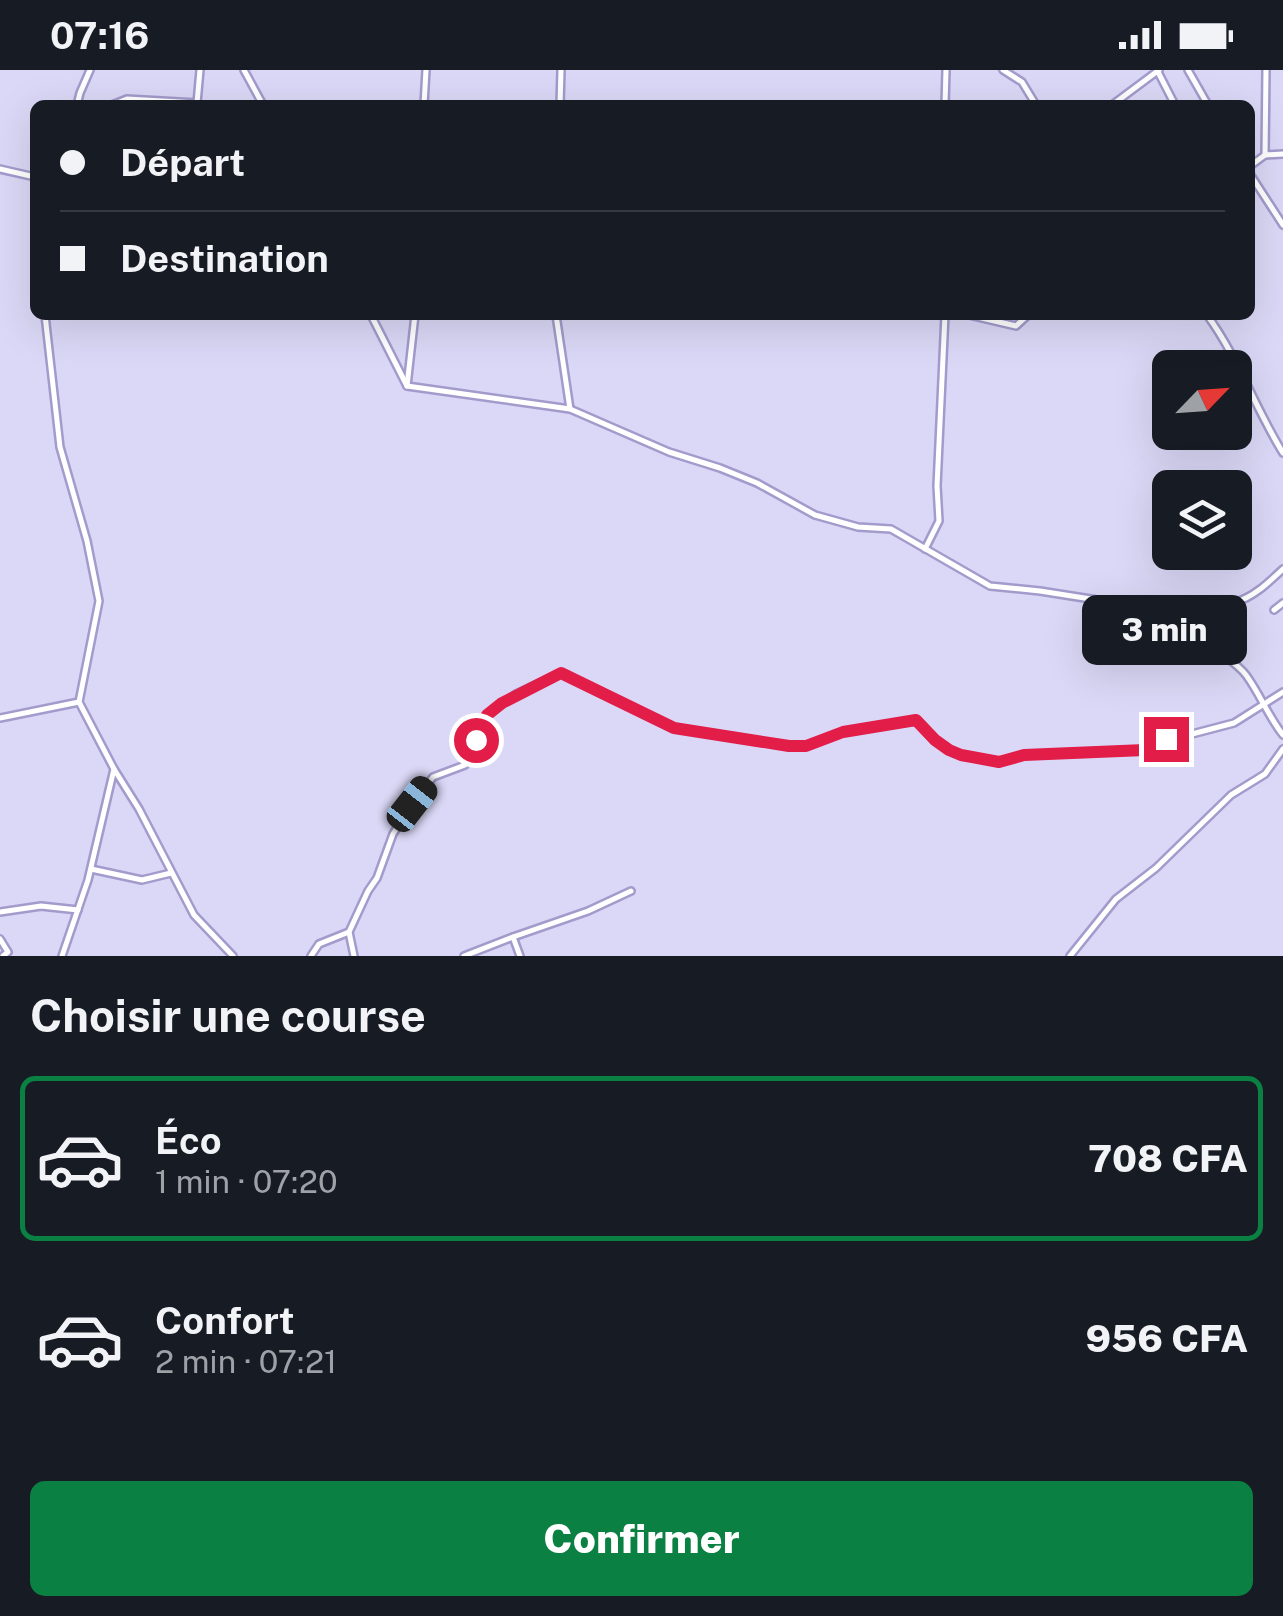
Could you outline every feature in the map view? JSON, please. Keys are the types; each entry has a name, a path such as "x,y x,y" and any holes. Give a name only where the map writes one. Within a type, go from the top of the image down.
{"street":[{"path":"78,100 90,70"},
{"path":"197,100 200,70"},
{"path":"244,70 260,100"},
{"path":"424,100 426,70"},
{"path":"560,100 561,70"},
{"path":"945,100 946,70"},
{"path":"1003,70 1022,82 1033,100"},
{"path":"1188,70 1205,100"},
{"path":"1266,70 1266,156"},
{"path":"1119,100 1158,71 1172,100"},
{"path":"1255,166 1266,156 1283,154"},
{"path":"0,169 30,175"},
{"path":"1255,178 1283,225"},
{"path":"46,320 60,446 88,541 99,600 79,702 194,915 233,956"},
{"path":"373,320 406,386"},
{"path":"406,386 414,320"},
{"path":"557,320 570,409"},
{"path":"925,549 939,521 936,486 945,320"},
{"path":"990,320 1016,326 1023,320"},
{"path":"1210,320 1283,452"},
{"path":"406,386 570,409 669,452 758,482 815,515 858,527 891,529 990,586 1188,611 1247,597 1283,570"},
{"path":"1274,610 1283,604"},
{"path":"1188,611 1197,628 1246,674 1283,735"},
{"path":"354,956 349,932 393,834 412,804 433,777 465,765 487,715 502,703 561,673 684,731 806,746 843,732 916,720 949,750 999,762 1024,755 1145,750 1174,737 1234,723 1283,692"},
{"path":"0,718 79,702"},
{"path":"1070,956 1116,899 1156,868 1232,795 1265,774 1283,748"},
{"path":"62,956 91,869 114,770"},
{"path":"91,869 142,880 172,873"},
{"path":"464,956 631,891"},
{"path":"0,912 41,906 78,910"},
{"path":"311,956 319,944 349,932"},
{"path":"512,936 520,956"},
{"path":"0,940 8,952 3,956"}],"route":[{"path":"476,740 487,715 502,703 561,673 674,728 789,746 806,746 874,725 916,720 949,750 999,762 1024,755 1145,750 1166,739"}]}
